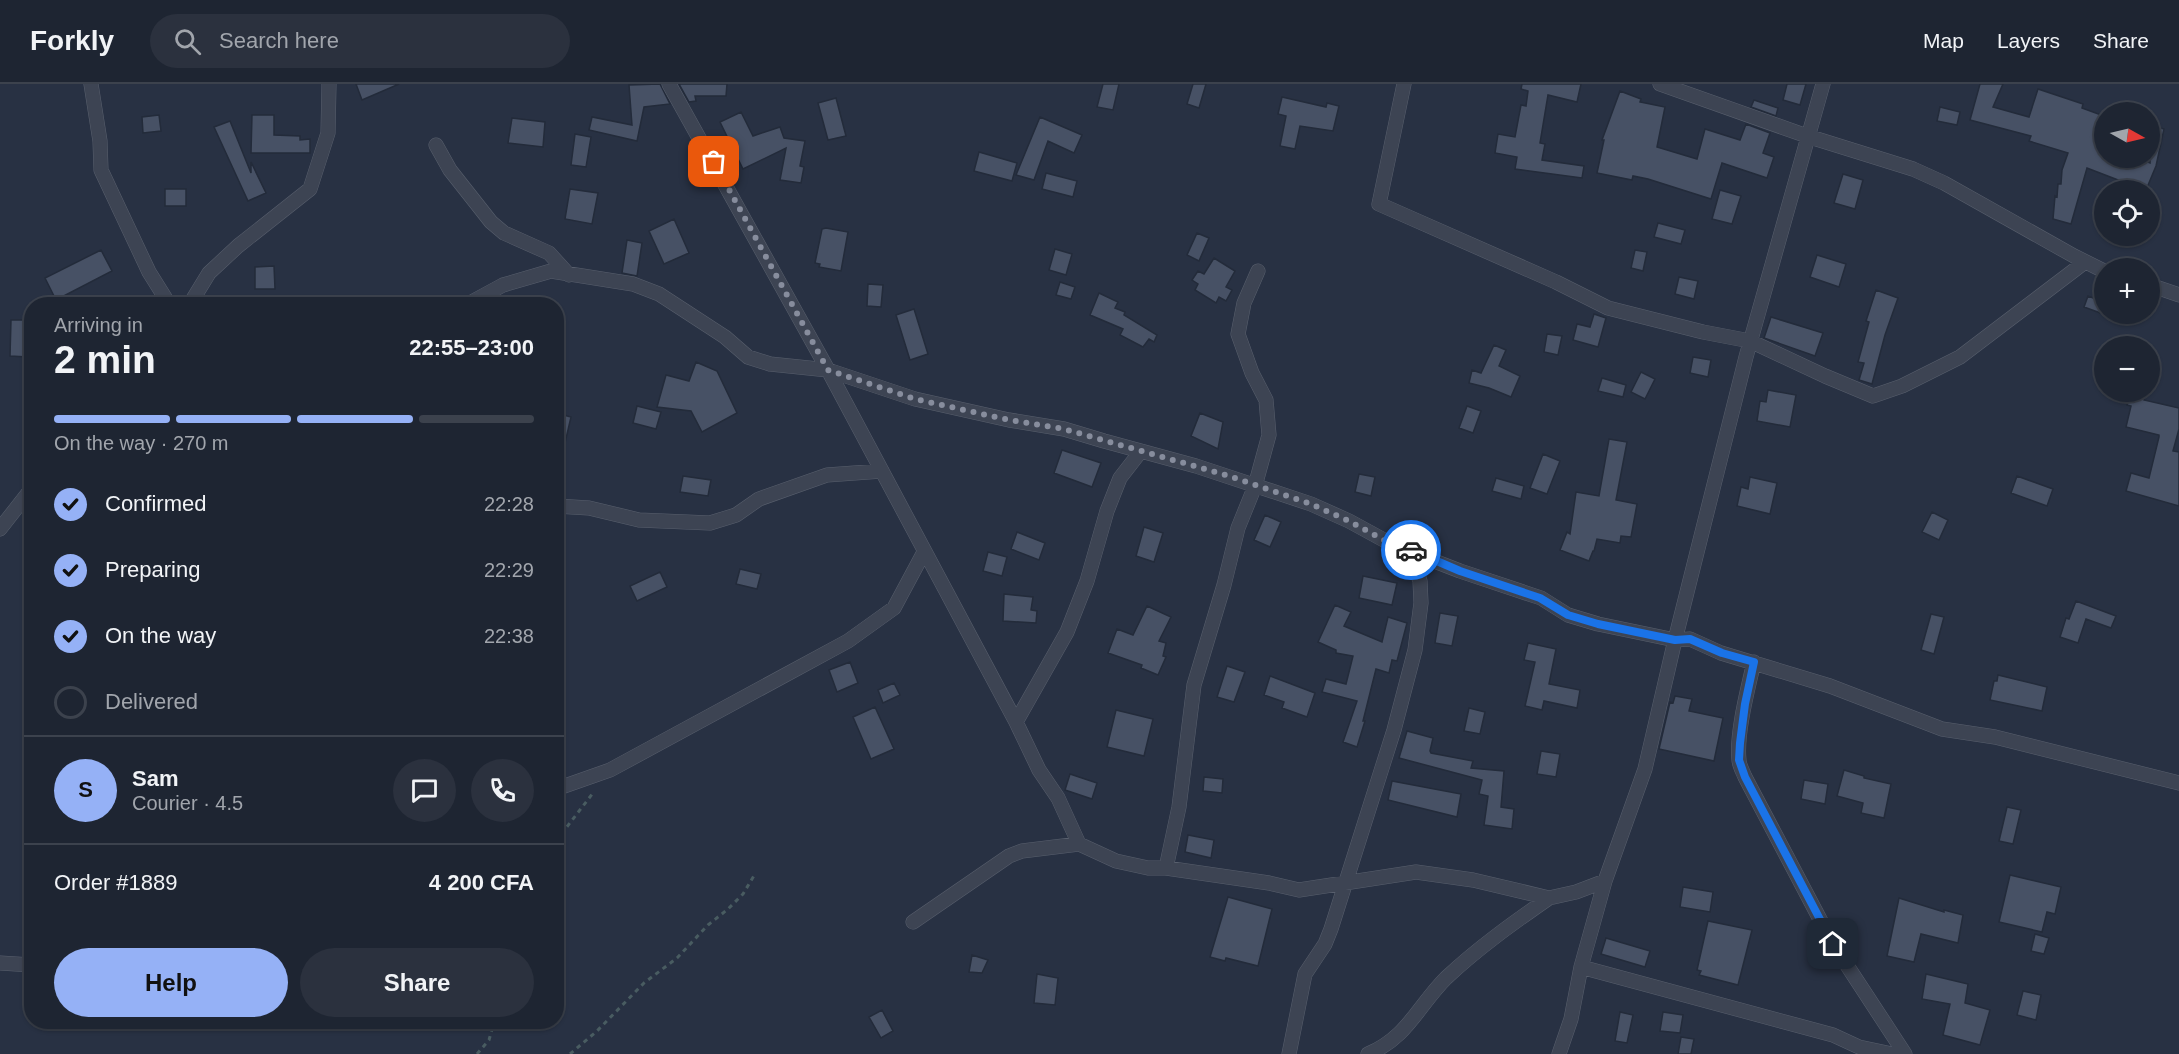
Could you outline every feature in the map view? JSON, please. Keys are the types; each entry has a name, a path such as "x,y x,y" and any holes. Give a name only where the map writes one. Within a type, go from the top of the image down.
{"street":[{"path":"91,84 100,141 101,170 149,272 165,297"},
{"path":"194,297 209,273 238,246 310,189 328,133 329,84"},
{"path":"669,84 828,370 1016,722 1039,770 1058,798 1079,844"},
{"path":"1404,84 1379,204 1556,282 1608,308 1703,332 1750,341 1873,396 1902,386 1960,357 2085,262"},
{"path":"1660,84 1923,174 2094,266"},
{"path":"1559,1054 1571,1019 1581,967 1605,881 1645,769 1750,341 1822,84"},
{"path":"436,145 450,170 490,222 504,233 549,253 569,275"},
{"path":"1166,868 1179,807 1194,685 1224,585 1238,528 1255,486 1269,435 1266,399 1252,373 1238,334 1244,303 1258,271"},
{"path":"481,297 522,278 551,272 633,284 659,294 725,337 748,357 770,364 828,370 915,399 1009,420 1064,429 1226,475 1311,504 1393,545 1540,598 1568,615 1598,624 1675,640 1690,639 1722,653 1830,686 1942,729 1995,738 2179,783"},
{"path":"2160,288 2179,295"},
{"path":"1016,722 1067,632 1087,581 1107,511 1120,478 1141,451"},
{"path":"564,506 589,508 639,520 710,523 736,515 759,499 827,474 882,471"},
{"path":"0,529 24,498"},
{"path":"1289,1054 1305,974 1325,944 1343,884 1375,794 1415,650 1421,603 1420,581 1409,549"},
{"path":"564,786 610,770 848,641 894,608 924,552"},
{"path":"1754,662 1740,743 1739,760 1745,777 1833,944 1905,1054"},
{"path":"913,922 1009,855 1079,844 1116,861 1269,883 1299,890 1416,872 1473,880 1549,898"},
{"path":"1368,1054 1397,1038 1417,1016 1432,992 1478,949 1549,898 1576,892 1605,881"},
{"path":"0,963 24,964"},
{"path":"1581,967 1833,1035 1859,1047 1892,1054"}],"path":[{"path":"564,830 610,770"},
{"path":"570,1054 597,1031 644,983 677,958 708,925 728,909 743,894 755,874"},
{"path":"477,1054 489,1040 492,1029"}],"building":[{"path":"356,84 399,84 362,100"},
{"path":"660,84 670,104 644,107 637,141 589,130 592,117 632,125 629,85"},
{"path":"679,84 727,84 726,96 695,96 696,101 689,102"},
{"path":"1103,84 1119,84 1113,110 1097,107"},
{"path":"1193,84 1206,84 1199,108 1187,104"},
{"path":"1522,84 1581,84 1577,102 1548,95 1540,143 1545,144 1542,160 1584,166 1582,178 1515,169 1517,157 1495,153 1498,134 1515,137 1521,105 1526,106 1528,91 1521,89"},
{"path":"1787,84 1806,84 1800,105 1783,100"},
{"path":"1980,84 2003,84 1993,107 2029,117 2038,89 2083,104 2082,108 2094,112 2094,168 2155,168 2150,180 2118,180 2087,168 2071,224 2053,219 2055,196 2057,197 2058,184 2061,184 2062,170 2068,153 2029,141 2031,136 1970,120"},
{"path":"1620,91 1641,99 1640,102 1665,107 1657,147 1697,159 1705,129 1740,140 1746,124 1770,133 1763,153 1774,157 1767,178 1722,163 1711,199 1648,179 1633,176 1632,180 1597,173 1604,140 1602,140"},
{"path":"1282,97 1326,107 1327,103 1339,106 1333,131 1300,126 1295,149 1280,146 1286,116 1278,114"},
{"path":"836,98 846,136 828,140 818,103"},
{"path":"1754,100 1778,108 1776,116 1751,107"},
{"path":"1940,107 1960,112 1957,125 1937,121"},
{"path":"741,112 753,136 780,127 784,138 805,141 800,166 804,167 801,183 780,180 786,148 743,169 720,122"},
{"path":"159,115 161,131 143,133 142,117"},
{"path":"252,115 274,115 274,135 300,136 300,140 310,139 310,153 251,153"},
{"path":"1040,117 1082,135 1074,153 1048,141 1034,180 1016,175"},
{"path":"512,118 545,122 543,147 508,143"},
{"path":"230,121 251,173 251,162 266,193 248,201 214,127"},
{"path":"2160,128 2164,129 2160,148"},
{"path":"575,134 591,137 586,167 571,165"},
{"path":"979,152 1017,163 1012,181 974,171"},
{"path":"1046,173 1077,181 1073,197 1042,189"},
{"path":"1843,174 1863,180 1855,209 1834,203"},
{"path":"165,189 186,189 186,206 165,206"},
{"path":"570,189 598,193 592,224 565,219"},
{"path":"1720,190 1741,196 1732,224 1712,219"},
{"path":"674,219 689,253 664,264 649,231"},
{"path":"1658,223 1685,230 1681,244 1654,237"},
{"path":"822,229 848,232 841,271 819,267 820,264 815,263"},
{"path":"1197,233 1209,238 1199,261 1187,255"},
{"path":"627,240 642,243 637,276 622,273"},
{"path":"1055,249 1072,254 1066,275 1049,270"},
{"path":"101,250 112,271 62,297 54,297 45,278"},
{"path":"1635,250 1647,252 1643,271 1631,268"},
{"path":"1817,255 1846,264 1839,287 1810,277"},
{"path":"1214,258 1235,271 1226,287 1232,290 1226,301 1219,297 1216,303 1195,290 1198,284 1192,280 1198,271 1204,274"},
{"path":"274,266 275,289 255,289 255,267"},
{"path":"1679,277 1698,281 1694,299 1675,294"},
{"path":"1060,282 1075,287 1071,299 1056,295"},
{"path":"868,284 883,285 881,307 867,306"},
{"path":"1876,290 1898,298 1872,384 1859,380 1864,363 1858,362 1869,322 1866,321"},
{"path":"1099,293 1118,302 1115,308 1125,312 1124,315 1157,335 1154,342 1149,339 1143,347 1120,335 1123,329 1090,315"},
{"path":"2088,296 2094,298 2094,311 2084,307"},
{"path":"914,309 928,354 910,360 896,315"},
{"path":"1594,314 1606,318 1598,347 1573,340 1577,324 1590,327"},
{"path":"1771,317 1823,333 1815,356 1764,338"},
{"path":"11,320 24,320 24,357 10,356"},
{"path":"1547,334 1562,336 1558,355 1544,352"},
{"path":"1494,345 1506,350 1499,366 1520,376 1511,397 1469,383 1472,370 1481,373"},
{"path":"1693,357 1711,360 1708,377 1690,373"},
{"path":"696,362 717,371 737,413 702,432 691,411 657,407 666,375 689,381"},
{"path":"1641,372 1655,379 1645,399 1631,392"},
{"path":"1602,378 1626,385 1623,397 1598,391"},
{"path":"1768,390 1796,395 1790,427 1757,421 1760,401 1766,402"},
{"path":"2128,402 2153,402 2179,408 2179,429 2173,451 2179,452 2179,506 2126,491 2131,473 2149,478 2159,437 2159,435 2126,427 2131,406 2127,405"},
{"path":"637,406 661,412 656,429 633,423"},
{"path":"1467,406 1481,411 1473,433 1459,428"},
{"path":"1200,413 1223,422 1218,449 1191,436"},
{"path":"564,415 571,417 564,447"},
{"path":"1609,439 1627,442 1616,500 1637,504 1631,537 1621,536 1620,543 1597,539 1589,561 1560,550 1567,532 1570,534 1576,492 1599,496"},
{"path":"1062,450 1101,463 1092,487 1054,473"},
{"path":"1543,454 1560,461 1547,494 1530,488"},
{"path":"1359,474 1375,477 1371,496 1355,492"},
{"path":"683,476 711,480 708,496 680,492"},
{"path":"2017,476 2053,489 2047,506 2011,493"},
{"path":"1750,477 1777,483 1770,514 1737,506 1741,487 1748,489"},
{"path":"1496,478 1524,486 1521,499 1492,491"},
{"path":"1932,512 1948,520 1939,540 1922,532"},
{"path":"1265,515 1281,522 1270,547 1254,540"},
{"path":"1144,527 1163,533 1154,562 1136,556"},
{"path":"1017,532 1045,543 1039,560 1011,549"},
{"path":"988,552 1007,557 1002,576 983,571"},
{"path":"740,569 761,574 757,589 736,584"},
{"path":"660,572 667,587 637,601 630,586"},
{"path":"1363,576 1397,583 1392,605 1359,598"},
{"path":"1004,594 1033,597 1031,610 1037,611 1036,623 1003,621"},
{"path":"2076,601 2116,616 2111,628 2086,619 2078,643 2060,637 2066,618 2069,619"},
{"path":"1335,605 1351,612 1344,626 1382,642 1388,617 1407,623 1397,661 1392,660 1389,673 1376,669 1357,747 1343,742 1357,701 1322,692 1326,679 1346,684 1353,656 1336,653 1336,650 1318,642"},
{"path":"1147,606 1171,617 1159,641 1166,643 1163,656 1166,657 1158,675 1141,668 1142,665 1108,653 1117,629 1133,635"},
{"path":"1440,613 1458,616 1452,646 1435,643"},
{"path":"1931,614 1944,617 1934,654 1921,650"},
{"path":"1528,643 1556,649 1549,684 1580,690 1577,708 1544,701 1542,710 1525,706 1535,662 1524,660"},
{"path":"850,662 858,683 837,692 829,670"},
{"path":"1227,666 1245,672 1234,702 1217,697"},
{"path":"1998,675 2047,687 2042,711 1990,700 1994,681 1997,681"},
{"path":"1270,676 1315,693 1307,717 1282,708 1284,702 1264,695"},
{"path":"894,683 900,695 883,703 878,690"},
{"path":"1675,696 1692,699 1689,711 1723,718 1714,761 1659,749 1670,702 1673,703"},
{"path":"875,707 894,749 871,759 853,717"},
{"path":"1469,708 1485,712 1480,734 1464,731"},
{"path":"1116,710 1153,719 1144,756 1107,747"},
{"path":"1407,731 1433,738 1431,753 1473,761 1471,768 1504,771 1501,807 1514,809 1512,829 1484,825 1488,796 1479,794 1482,780 1399,758"},
{"path":"1541,751 1560,754 1556,777 1537,774"},
{"path":"1844,770 1864,776 1864,778 1891,784 1884,818 1861,813 1863,803 1837,796"},
{"path":"1070,774 1097,783 1092,799 1065,790"},
{"path":"1204,777 1223,779 1222,793 1203,791"},
{"path":"1804,780 1828,784 1825,804 1801,799"},
{"path":"1392,781 1461,794 1457,817 1388,800"},
{"path":"2007,807 2021,810 2013,844 1999,841"},
{"path":"1188,835 1214,840 1211,858 1185,852"},
{"path":"2010,875 2061,887 2055,914 2047,912 2042,932 1999,922"},
{"path":"1683,887 1713,892 1710,912 1680,907"},
{"path":"1228,897 1272,909 1258,966 1226,958 1225,961 1210,957"},
{"path":"1899,898 1944,912 1944,910 1963,915 1958,943 1921,934 1914,962 1887,956"},
{"path":"1708,921 1752,930 1738,985 1699,975 1701,971 1697,970"},
{"path":"2035,934 2049,938 2044,954 2031,951"},
{"path":"1606,938 1650,951 1645,967 1601,954"},
{"path":"972,955 988,960 982,973 969,972"},
{"path":"1037,974 1058,978 1055,1005 1034,1003"},
{"path":"1926,974 1968,984 1965,1003 1990,1010 1980,1045 1943,1035 1950,1004 1922,999"},
{"path":"2023,991 2041,995 2036,1020 2017,1015"},
{"path":"882,1010 893,1031 881,1038 869,1017"},
{"path":"1620,1012 1633,1015 1627,1043 1615,1041"},
{"path":"1663,1012 1683,1015 1680,1033 1660,1031"},
{"path":"1681,1037 1694,1039 1691,1054 1678,1054"}],"way so far":[{"path":"714,162 828,370 915,399 1009,420 1064,429 1226,475 1311,504 1393,545 1411,550"}],"route":[{"path":"1411,550 1460,571 1540,598 1568,615 1598,624 1675,640 1690,639 1722,653 1754,662 1745,704 1739,760 1745,777 1833,944"}]}
